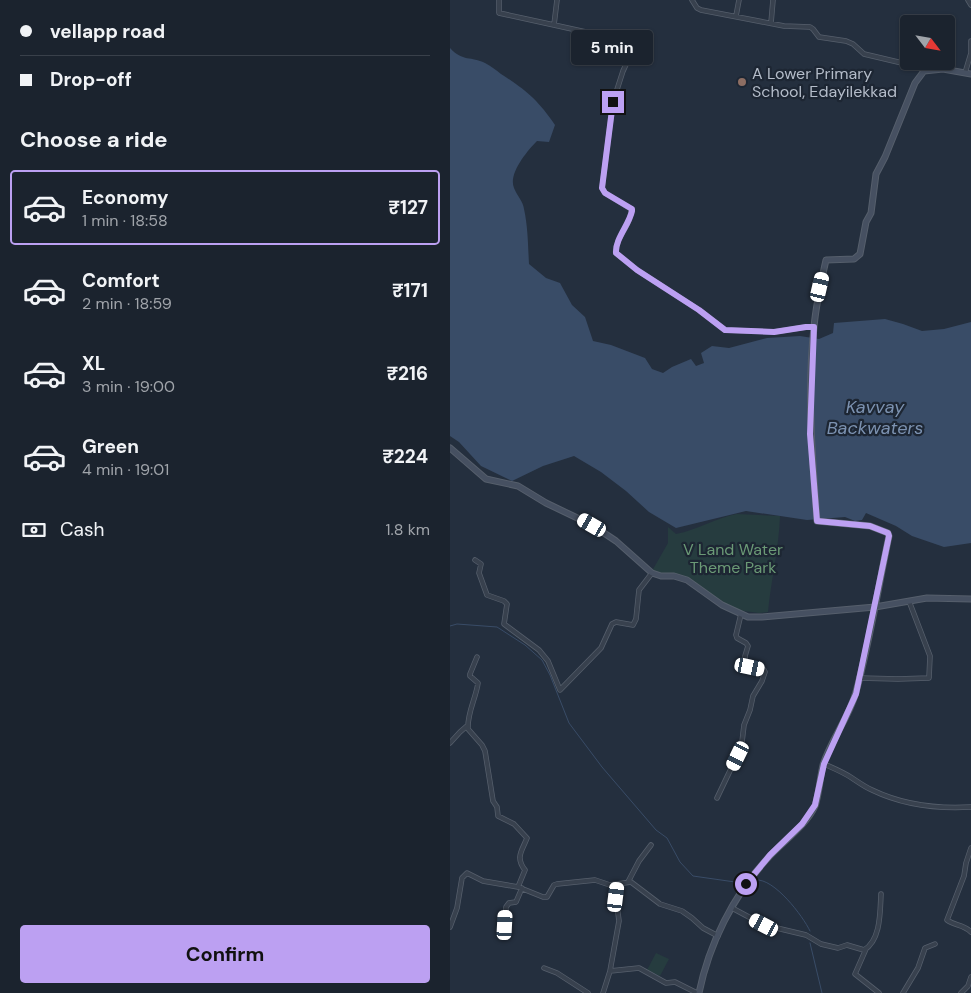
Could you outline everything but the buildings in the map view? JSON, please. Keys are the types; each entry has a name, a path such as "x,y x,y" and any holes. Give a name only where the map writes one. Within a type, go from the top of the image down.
{"main road":[{"path":"698,993 703,974 718,936 750,878 770,855 802,824 815,805 824,764 856,694 889,536 888,533 870,526 817,521 810,434 814,327 826,260 854,259 860,254 866,222 871,213 876,174 885,157 914,84 924,71 943,69 968,73"},
{"path":"450,448 486,479 518,486 546,503 592,525 616,541 652,573 687,580 722,606 748,617 762,618 875,607 927,598 971,599"}],"street":[{"path":"499,0 499,12 634,42 635,45 623,71 613,102 602,188 605,193 632,209 616,253 637,270 699,310 725,330 774,332 814,327"},
{"path":"554,24 557,0"},
{"path":"692,0 697,8 701,10 784,26 810,27 813,28 819,37 846,41 853,44 864,54 919,67 924,71"},
{"path":"736,16 739,0"},
{"path":"771,23 773,0"},
{"path":"968,0 971,5"},
{"path":"968,73 971,41"},
{"path":"474,560 480,564 479,573 487,595 504,600 507,604 504,624 539,650 548,661 560,690 601,648 612,624 616,622 633,625 636,619 639,590 652,573"},
{"path":"859,678 898,680 929,678 930,656 909,600"},
{"path":"717,798 738,756 744,725 753,696 765,672 764,670 746,665 745,656 748,646 737,638 736,635 741,614"},
{"path":"477,657 470,674 478,683 478,692 469,717 468,729 485,751 493,801 497,806 498,816 514,824 527,838 520,850 520,863 525,870 516,902 508,903 506,907 505,930"},
{"path":"450,743 468,725"},
{"path":"824,764 882,795 919,806 971,807"},
{"path":"628,882 639,861 652,845"},
{"path":"971,848 964,876 947,920 951,923 961,924 971,932"},
{"path":"450,927 458,908 462,878 467,873 483,881 520,887 543,897 547,897 557,884 595,880 610,885 628,882 637,886 660,904 682,911 703,928 718,936"},
{"path":"603,993 610,971 619,921 616,897 618,884"},
{"path":"880,993 855,974 866,949 873,940 878,924 881,894"},
{"path":"732,908 764,925 806,935 820,944 834,948 847,945 860,950 866,949"},
{"path":"903,993 918,968 925,948 935,944"},
{"path":"544,968 557,973 588,993"},
{"path":"610,971 639,968 666,983 675,982 698,993"},
{"path":"962,993 968,986 971,977"}],"green space":[{"name":"V Land Water Theme Park","path":"737,514 780,516 768,612 759,613 736,610 683,576 665,575 652,571 668,543 668,527 676,534"},
{"path":"656,953 669,959 660,976 647,970"}],"water":[{"name":"Kavvay Backwaters","path":"450,48 463,57 487,64 518,85 537,102 555,125 549,142 537,141 524,157 514,176 514,188 524,209 529,264 546,278 560,283 572,305 585,317 593,341 611,345 645,358 652,369 663,373 691,359 696,366 704,363 701,353 712,346 729,348 767,338 800,336 819,339 833,333 834,323 885,319 922,331 944,329 971,322 971,543 944,547 912,536 896,526 866,513 862,520 855,521 845,517 807,520 746,511 676,528 649,512 601,472 574,456 543,466 512,481 481,466 459,442 450,436"}],"waterway":[{"path":"450,626 457,624 497,627 525,645 542,660 569,723 602,767 656,830 667,838 680,862 693,876 735,882 743,881"},
{"path":"756,880 763,881 779,891 795,908 810,931"},
{"path":"810,943 822,993"}],"place":[{"name":"A Lower Primary School, Edayilekkad","path":"742,82"}],"route":[{"path":"613,102 602,188 603,192 632,209 616,253 637,270 699,310 725,330 774,332 814,327 810,434 817,521 870,526 888,533 889,536 856,694 824,764 815,805 802,824 770,855 746,884"}]}
